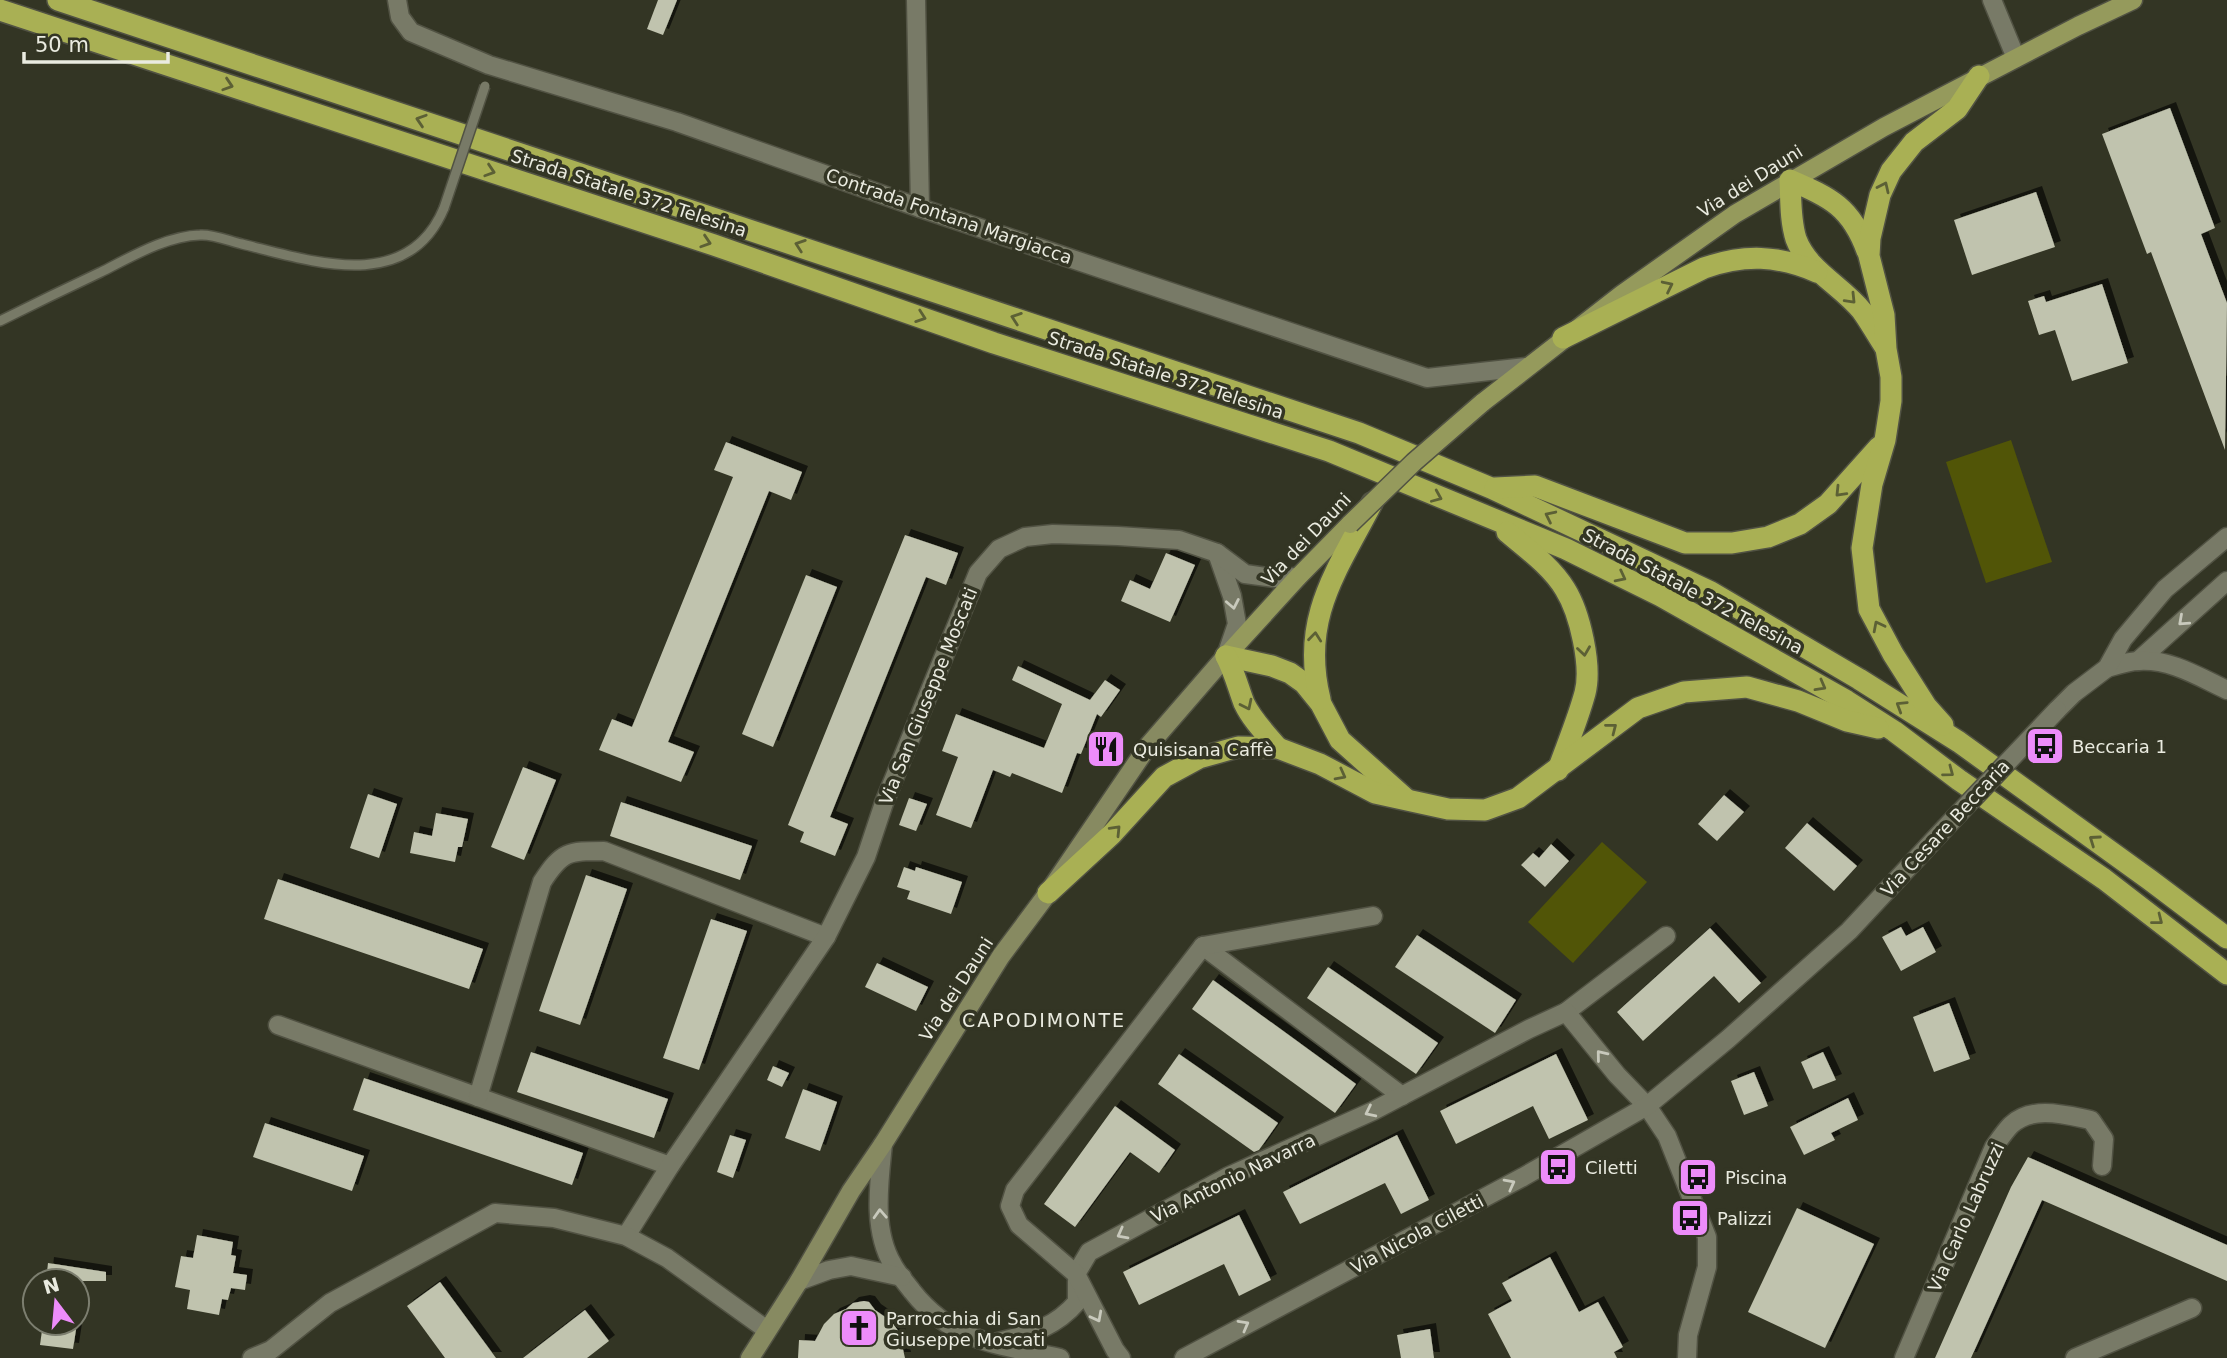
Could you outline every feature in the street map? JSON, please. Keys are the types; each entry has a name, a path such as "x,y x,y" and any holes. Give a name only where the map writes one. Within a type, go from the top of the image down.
{"highway":[{"name":"Strada Statale 372 Telesina","path":"58,0 1346,429 1491,488 1711,592 1859,679 1959,742 2227,938"},
{"name":"Strada Statale 372 Telesina","path":"0,10 714,245 994,343 1329,451 1566,549 1661,596 1847,701 1894,731 1959,780 2104,879 2227,974"},
{"path":"1869,256 1875,208 1891,171 1914,142 1957,109 1979,76"},
{"path":"1886,349 1862,311 1805,256 1792,222 1790,180 1823,195 1843,209 1860,232 1869,256 1884,315 1891,377 1891,401 1885,440 1872,484 1862,548 1869,609 1892,654 1926,706 1959,742"},
{"path":"1563,338 1704,268 1725,261 1765,257 1786,261 1822,274"},
{"path":"1491,488 1535,486 1685,543 1732,543 1768,537 1801,524 1828,504 1885,440"},
{"path":"1321,704 1313,662 1318,615 1328,589 1373,501"},
{"path":"1492,520 1537,557 1565,588 1580,625 1586,656 1586,691 1558,770"},
{"path":"1226,656 1290,673 1304,683 1321,704 1339,740 1405,798"},
{"path":"1226,656 1236,675 1245,704 1258,726 1278,748"},
{"path":"1048,893 1112,834 1164,777 1199,758 1238,747 1278,748 1320,764 1375,793 1448,809 1485,810 1518,798 1639,708 1684,692 1746,687 1798,701 1847,721 1894,731"}],"main road":[{"name":"Via dei Dauni","path":"750,1358 799,1281 850,1191 883,1144 1001,956 1048,893 1148,746 1298,577 1373,501 1414,462 1526,367 1681,250 1790,180 1979,76 2133,0"}],"street":[{"name":"Contrada Fontana Margiacca","path":"397,0 400,17 411,32 489,65 677,122 920,208 1427,378 1526,367"},
{"path":"916,0 920,208"},
{"path":"1992,0 2016,58"},
{"name":"Via San Giuseppe Moscati","path":"626,1236 670,1166 826,937 866,858 884,803 978,573 999,549 1026,537 1066,534 1179,540 1217,553 1245,574 1274,578 1298,577"},
{"name":"Via Cesare Beccaria","path":"1647,1106 1728,1039 1849,931 2057,710 2107,668 2123,639 2165,589 2227,537"},
{"path":"1217,553 1232,596 1237,624 1226,656"},
{"path":"2138,661 2227,581"},
{"path":"2107,668 2138,661 2164,663 2227,690"},
{"path":"478,1097 542,882 556,860 578,851 604,851 826,937"},
{"path":"1121,1358 1076,1274 1019,1225 1010,1206 1015,1190 1203,946 1373,916"},
{"name":"Via Antonio Navarra","path":"1076,1274 1089,1252 1229,1176 1402,1096 1530,1028 1566,1012 1666,936"},
{"path":"1203,946 1402,1096"},
{"path":"1566,1012 1647,1106 1667,1136 1707,1237 1707,1267 1688,1335 1687,1358"},
{"path":"278,1025 670,1166"},
{"name":"Via Nicola Ciletti","path":"1184,1358 1523,1177 1647,1106"},
{"name":"Via Carlo Labruzzi","path":"1904,1358 1994,1147 2012,1124 2034,1113 2091,1120 2104,1139 2102,1166"},
{"path":"883,1144 879,1217 883,1242 892,1265 926,1309 970,1336 1021,1352 1060,1358"},
{"path":"252,1358 271,1350 330,1303 495,1213 554,1218 626,1236 667,1258 767,1329"},
{"path":"799,1281 828,1270 851,1266 902,1277"},
{"path":"994,1343 1041,1330 1064,1317 1077,1302 1076,1274"},
{"path":"2075,1358 2192,1308"}],"lane":[{"path":"0,321 132,257 174,240 202,235 325,265 364,266 401,257 422,242 439,222 485,86 489,65"}],"shaded area":[{"path":"2011,440 2052,562 1986,583 1946,462"},
{"path":"1602,842 1647,882 1573,963 1528,922"}],"building":[{"path":"658,0 677,0 663,35 647,29"},
{"path":"2170,108 2215,228 2201,234 2227,303 2225,450 2151,252 2147,254 2102,134"},
{"path":"2036,192 2055,247 1972,275 1954,220"},
{"path":"2102,284 2128,363 2072,381 2055,330 2039,335 2028,301 2044,296 2046,302"},
{"path":"726,442 802,472 791,500 769,491 668,742 694,752 681,782 599,750 612,719 632,727 733,477 714,470"},
{"path":"905,535 958,553 946,585 926,577 830,817 848,824 835,856 800,842 804,832 788,825"},
{"path":"1166,553 1195,565 1170,622 1121,601 1130,580 1150,589"},
{"path":"806,575 837,587 773,747 742,734"},
{"path":"1018,666 1090,700 1105,680 1120,690 1101,717 1097,714 1081,754 1077,753 1062,793 1012,773 1010,777 993,770 971,828 936,815 958,757 942,751 956,714 1044,748 1062,704 1012,680"},
{"path":"523,767 556,780 524,860 491,847"},
{"path":"368,794 397,804 379,858 350,848"},
{"path":"1724,795 1744,812 1717,841 1698,824"},
{"path":"909,798 927,804 916,831 899,825"},
{"path":"621,802 752,846 740,880 610,836"},
{"path":"436,813 468,819 462,847 458,847 455,862 410,853 414,832 432,836"},
{"path":"1807,823 1857,866 1834,891 1785,848"},
{"path":"1551,844 1569,861 1545,887 1521,865 1533,853 1539,858"},
{"path":"904,867 915,871 916,867 962,882 951,914 907,899 910,891 897,887"},
{"path":"586,875 627,889 580,1025 539,1011"},
{"path":"278,879 483,949 469,989 264,919"},
{"path":"711,919 747,931 699,1070 663,1058"},
{"path":"1901,927 1906,936 1923,927 1936,952 1901,971 1882,937"},
{"path":"1710,928 1761,983 1739,1003 1714,976 1643,1041 1617,1012"},
{"path":"1417,935 1516,1000 1495,1033 1395,967"},
{"path":"877,963 928,987 916,1011 865,987"},
{"path":"1328,967 1438,1043 1416,1074 1307,998"},
{"path":"1213,980 1356,1084 1335,1113 1192,1009"},
{"path":"1949,1003 1970,1059 1934,1072 1913,1017"},
{"path":"531,1052 668,1099 654,1138 517,1092"},
{"path":"1823,1052 1836,1080 1813,1089 1801,1062"},
{"path":"1179,1054 1278,1123 1259,1150 1254,1152 1158,1084"},
{"path":"1556,1054 1588,1120 1549,1139 1533,1106 1456,1144 1440,1111"},
{"path":"773,1066 789,1073 782,1087 767,1080"},
{"path":"1754,1072 1768,1106 1744,1115 1731,1081"},
{"path":"364,1078 583,1153 572,1185 353,1110"},
{"path":"803,1089 837,1102 820,1151 785,1138"},
{"path":"1848,1098 1858,1120 1831,1133 1835,1140 1804,1155 1790,1127"},
{"path":"1115,1106 1175,1150 1159,1173 1130,1152 1075,1227 1044,1204"},
{"path":"265,1123 364,1156 352,1191 253,1157"},
{"path":"730,1135 746,1140 733,1178 717,1172"},
{"path":"1397,1135 1429,1200 1401,1214 1385,1183 1300,1224 1283,1192"},
{"path":"2028,1157 2227,1245 2227,1281 2042,1200 1971,1358 1935,1358 2011,1187"},
{"path":"1797,1208 1874,1244 1825,1348 1748,1312"},
{"path":"1239,1215 1271,1280 1239,1296 1224,1264 1139,1305 1123,1272"},
{"path":"197,1235 233,1242 231,1255 236,1256 233,1273 247,1275 245,1290 231,1288 228,1300 222,1299 219,1315 187,1309 190,1290 175,1287 181,1256 193,1258"},
{"path":"1550,1257 1579,1312 1598,1302 1623,1347 1614,1352 1617,1358 1511,1358 1488,1314 1512,1301 1502,1283"},
{"path":"48,1263 74,1267 48,1267"},
{"path":"91,1270 106,1272 106,1281 91,1281"},
{"path":"440,1282 496,1358 445,1358 407,1306"},
{"name":"Parrocchia di San Giuseppe Moscati","path":"869,1302 875,1310 891,1321 899,1332 905,1358 798,1358 799,1340 815,1341 824,1324 834,1314 853,1303"},
{"path":"585,1310 609,1341 587,1358 523,1358"},
{"path":"1430,1329 1434,1358 1401,1358 1397,1335"},
{"path":"41,1337 75,1337 73,1349 40,1345"}],"place":[{"name":"Beccaria 1","path":"2045,746"},
{"name":"Quisisana Caffè","path":"1106,749"},
{"name":"Ciletti","path":"1558,1167"},
{"name":"Piscina","path":"1698,1177"},
{"name":"Palizzi","path":"1690,1218"},
{"name":"Parrocchia di San Giuseppe Moscati","path":"859,1328"}],"district":[{"name":"CAPODIMONTE","path":"1044,1020"}]}
